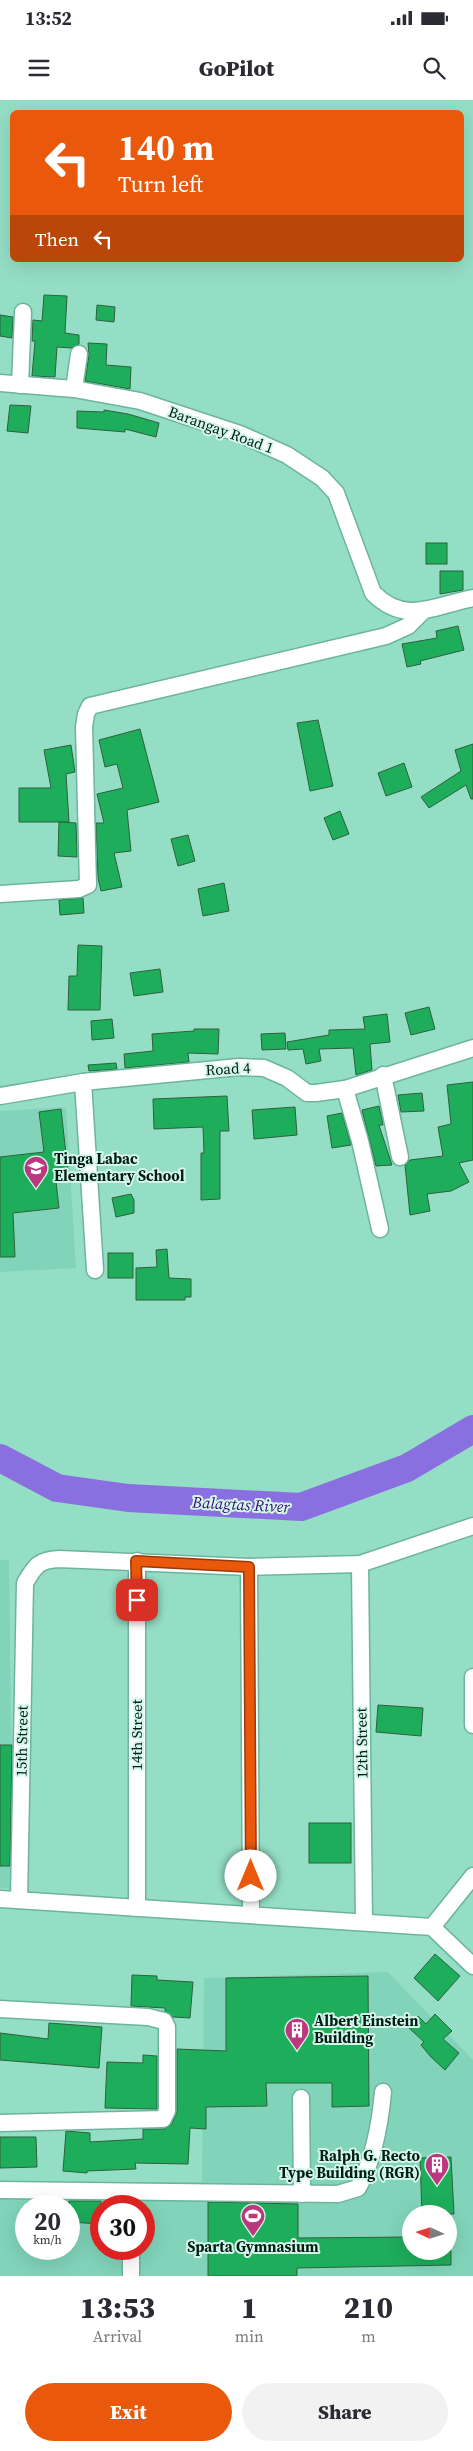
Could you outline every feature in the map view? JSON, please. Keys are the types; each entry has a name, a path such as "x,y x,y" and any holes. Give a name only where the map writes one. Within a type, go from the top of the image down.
{"street":[{"path":"20,385 23,312"},
{"path":"74,388 79,354"},
{"name":"Barangay Road 1","path":"0,383 74,388 140,401 240,434 287,455 322,478 336,493 373,593 385,605 396,609 423,611 473,598"},
{"path":"0,894 79,889 88,885 84,727 86,714 90,706 386,636 408,626 423,611"},
{"name":"Road 4","path":"0,1096 83,1082 239,1067 264,1068 287,1078 307,1092 345,1089 383,1075 473,1048"},
{"path":"383,1075 400,1157"},
{"path":"83,1082 95,1270"},
{"path":"345,1089 360,1141 380,1229"},
{"path":"136,1561 249,1567 360,1564 473,1526"},
{"name":"15th Street","path":"19,1900 25,1583 35,1567 44,1560 136,1561"},
{"name":"14th Street","path":"136,1561 137,1908"},
{"name":"12th Street","path":"360,1564 364,1922"},
{"path":"249,1567 251,1915"},
{"path":"473,1677 473,1725"},
{"path":"432,1927 473,1876"},
{"path":"0,1899 432,1927 473,1966"},
{"path":"0,2009 148,2017 164,2021 167,2027 167,2111 163,2120 0,2123"},
{"path":"0,2190 338,2194 358,2188 365,2176 380,2124 383,2092"},
{"path":"301,2098 302,2194"},
{"path":"152,2195 155,2192"},
{"path":"131,2260 131,2276"}],"shaded area":[{"name":"Tinga Labac Elementary School","path":"66,1107 76,1268 0,1272 0,1111"},
{"path":"0,1560 9,1560 13,1889 0,1888"},
{"path":"388,1972 473,2060 473,2276 0,2276 0,2182 202,2182 204,1978"}],"building":[{"path":"44,295 67,296 65,333 79,335 79,344 71,348 57,347 55,377 32,376 35,341 32,341 33,320 42,321"},
{"path":"97,305 115,307 114,322 96,320"},
{"path":"0,315 13,317 12,338 0,336"},
{"path":"88,343 107,344 106,365 131,367 130,389 85,381 89,355"},
{"path":"10,405 31,406 28,433 7,431"},
{"path":"104,410 128,414 159,423 156,437 125,429 125,432 77,428 77,411 104,412"},
{"path":"426,543 447,543 447,564 426,564"},
{"path":"440,571 463,571 463,590 440,594"},
{"path":"458,626 464,650 420,661 421,664 407,667 402,644 437,638 436,631"},
{"path":"318,720 333,786 310,791 297,723"},
{"path":"140,729 159,802 127,810 131,851 114,853 122,887 101,891 98,878 96,823 104,823 97,794 123,788 117,764 105,767 99,740"},
{"path":"473,744 473,799 471,799 466,785 429,808 421,797 461,771 455,750"},
{"path":"71,745 75,772 66,774 69,822 19,822 19,788 51,788 44,750"},
{"path":"404,763 412,787 386,796 378,773"},
{"path":"340,811 349,834 333,840 324,818"},
{"path":"59,822 76,823 77,857 58,856"},
{"path":"188,835 195,861 178,866 171,839"},
{"path":"224,883 229,911 203,916 198,889"},
{"path":"83,898 84,913 60,915 59,900"},
{"path":"78,945 102,946 100,1010 68,1010 69,976 77,976"},
{"path":"160,969 163,992 134,996 130,973"},
{"path":"429,1007 435,1029 411,1035 405,1013"},
{"path":"387,1014 390,1042 370,1044 372,1070 356,1075 353,1048 319,1049 321,1061 306,1064 303,1049 288,1050 287,1042 329,1035 329,1030 365,1029 363,1017"},
{"path":"112,1019 114,1038 92,1040 91,1021"},
{"path":"194,1029 219,1029 218,1054 188,1053 189,1062 125,1068 124,1054 153,1051 152,1034 194,1031"},
{"path":"285,1033 286,1049 262,1050 261,1034"},
{"path":"116,1063 117,1069 89,1071 88,1065"},
{"path":"473,1082 473,1160 459,1163 469,1182 451,1191 427,1194 430,1211 410,1215 405,1165 410,1160 443,1156 438,1127 451,1124 447,1085"},
{"path":"422,1093 424,1111 401,1112 398,1095"},
{"path":"227,1096 229,1131 220,1131 220,1199 201,1200 201,1153 204,1153 203,1127 154,1129 153,1099"},
{"path":"379,1106 383,1125 379,1125 392,1165 376,1166 362,1110"},
{"path":"295,1107 297,1135 254,1139 252,1110"},
{"path":"61,1109 69,1181 56,1182 59,1208 13,1213 15,1257 0,1257 0,1157 44,1152 39,1112"},
{"path":"342,1113 351,1145 332,1148 327,1116"},
{"path":"131,1194 134,1200 134,1213 116,1217 112,1198"},
{"path":"167,1249 169,1278 191,1279 191,1297 185,1297 185,1300 136,1300 136,1268 157,1267 156,1250"},
{"path":"108,1253 133,1253 133,1278 108,1278"},
{"path":"378,1705 423,1708 421,1736 376,1732"},
{"path":"0,1745 12,1745 10,1866 0,1866"},
{"path":"309,1823 351,1823 351,1863 309,1863"},
{"path":"435,1954 460,1976 438,2001 414,1978"},
{"path":"132,1975 157,1976 157,1980 193,1982 190,2018 173,2017 165,2011 165,2008 131,2006"},
{"path":"368,1976 369,2106 332,2107 332,2083 266,2083 267,2106 206,2107 206,2129 190,2128 188,2164 135,2163 136,2169 87,2171 87,2173 63,2171 66,2131 90,2133 90,2142 143,2139 143,2129 164,2129 172,2124 177,2111 177,2049 226,2051 226,1978"},
{"path":"435,2014 452,2031 443,2039 459,2053 445,2070 421,2045 424,2042 407,2026 418,2016 426,2024"},
{"path":"49,2023 102,2027 99,2068 0,2060 0,2033 48,2039"},
{"path":"143,2055 157,2056 157,2109 105,2108 107,2062 143,2063"},
{"path":"0,2137 36,2137 37,2167 0,2168"},
{"name":"Ralph G. Recto Type Building (RGR)","path":"451,2157 454,2205 422,2205 420,2158"},
{"path":"80,2201 90,2201 90,2223 80,2223"},
{"name":"Sparta Gymnasium","path":"208,2202 298,2204 298,2238 402,2237 402,2260 451,2260 451,2265 297,2268 297,2276 208,2276"}],"waterway":[{"name":"Balagtas River","path":"0,1458 57,1488 128,1498 301,1507 407,1468 473,1429"}],"place":[{"name":"Tinga Labac Elementary School","path":"36,1189"},
{"name":"Albert Einstein Building","path":"297,2051"},
{"name":"Ralph G. Recto Type Building (RGR)","path":"437,2186"},
{"name":"Sparta Gymnasium","path":"253,2237"}],"route":[{"path":"137,1600 136,1561 249,1567 251,1876"}]}
